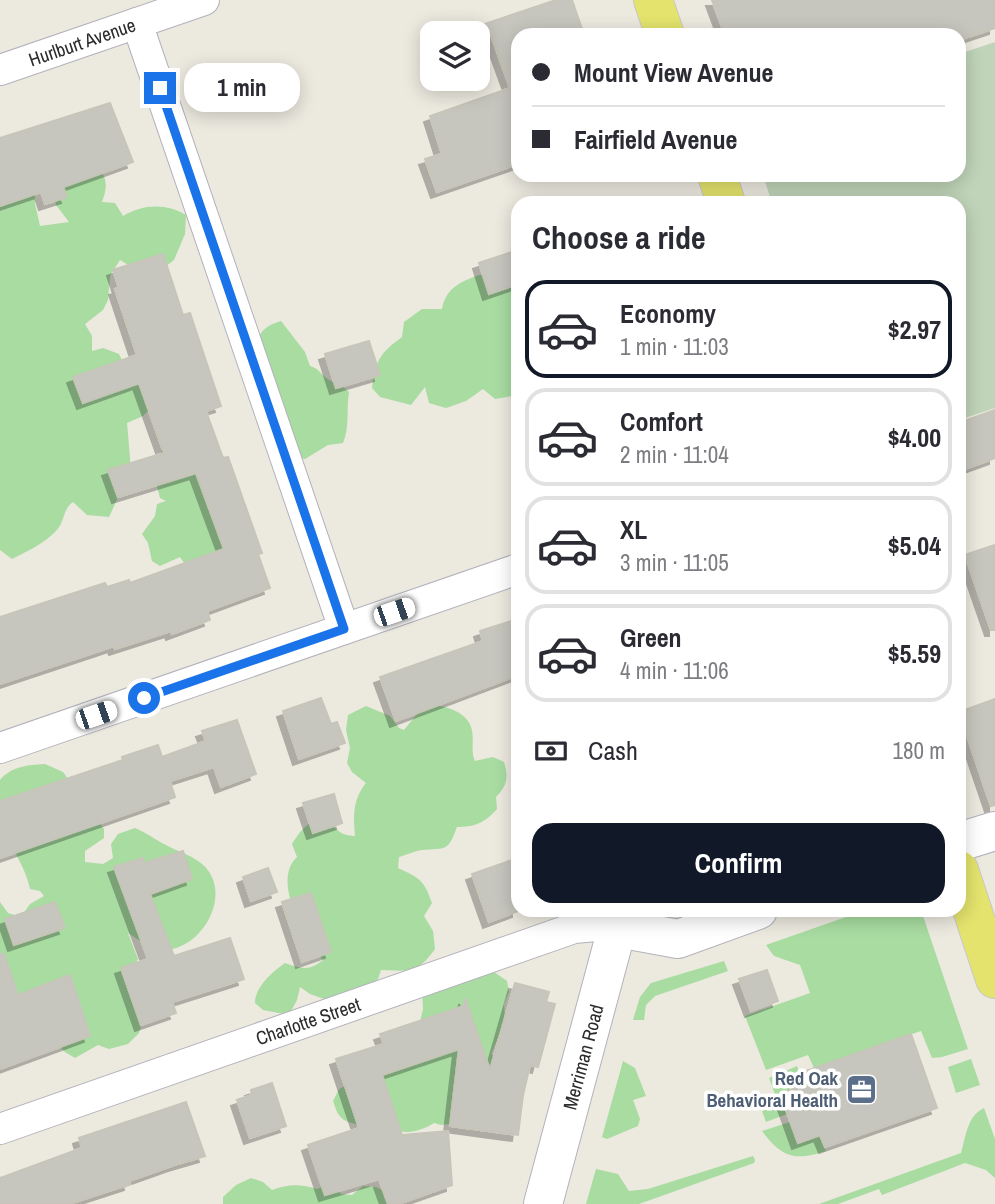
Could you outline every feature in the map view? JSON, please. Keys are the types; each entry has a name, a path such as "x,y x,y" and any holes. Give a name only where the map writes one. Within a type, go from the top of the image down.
{"main road":[{"path":"653,0 663,28"},
{"path":"966,840 995,831"},
{"path":"966,891 995,979"},
{"path":"620,919 678,939 739,917"},
{"name":"Merriman Road","path":"544,1204 620,919"}],"street":[{"name":"Hurlburt Avenue","path":"0,70 204,0"},
{"path":"137,23 344,629"},
{"path":"0,748 511,571"},
{"name":"Charlotte Street","path":"0,1129 574,928 596,926 620,919"}],"green space":[{"path":"995,42 995,408 966,418 966,196 770,196 765,182 966,182 966,52"},
{"path":"99,168 106,184 102,202 115,203 123,216 154,206 171,208 186,215 185,234 174,260 161,270 140,272 120,260 110,276 108,300 103,310 85,324 92,336 92,351 103,348 119,354 127,371 124,380 149,389 155,404 143,416 127,423 131,469 109,517 87,515 73,502 52,535 12,559 0,550 0,177 35,191 40,226 69,222 56,205 53,190"},
{"path":"479,275 511,275 511,396 495,399 483,389 466,401 446,408 429,403 425,387 411,405 380,397 372,388 375,371 380,358 402,337 404,322 422,309 442,309 450,291"},
{"path":"281,321 305,352 310,366 349,392 343,443 328,445 305,459 294,456 256,343 265,329"},
{"path":"185,428 230,540 224,560 187,567 180,557 160,566 152,561 148,543 142,534 155,516 157,504 166,501 160,498 152,467 161,452 164,439"},
{"path":"435,705 461,714 469,722 475,761 493,757 504,762 507,777 503,789 496,797 497,809 484,821 457,827 445,847 399,857 398,868 424,884 429,895 432,903 424,916 433,931 435,949 418,967 399,971 381,970 378,979 367,992 327,1000 300,987 289,1015 263,1010 255,1003 256,997 265,980 275,971 285,963 305,968 323,960 300,925 289,895 288,880 290,867 297,857 292,844 308,825 324,822 342,833 355,836 355,808 366,783 352,772 347,763 350,748 346,730 348,715 366,706 390,716 399,728 404,730 421,709"},
{"path":"45,764 63,772 104,829 104,838 85,851 85,862 103,864 113,858 111,844 118,834 135,828 202,864 211,876 215,890 214,904 201,931 176,948 157,949 128,933 138,959 132,970 146,1010 139,1033 128,1044 109,1049 98,1045 75,1058 48,1035 0,1011 0,902 8,913 21,917 30,904 44,896 40,891 30,889 6,833 0,814 0,780 15,769"},
{"path":"846,917 923,917 968,1049 932,1058 921,1031 814,1068 808,1055 766,1070 745,1016 810,993 800,965 774,956 766,945"},
{"path":"724,961 728,971 655,996 646,1005 644,1020 633,1020 640,997 651,983"},
{"path":"494,972 507,981 509,992 504,1004 505,1022 491,1054 503,1064 456,1123 434,1123 409,1132 385,1130 344,1120 333,1101 339,1089 349,1084 420,1022 423,1009 422,986"},
{"path":"971,1059 980,1085 956,1093 948,1067"},
{"path":"623,1061 635,1068 646,1096 633,1100 640,1119 638,1126 607,1139 602,1137"},
{"path":"797,1066 804,1085 780,1093 787,1114 766,1122 762,1111 779,1105 769,1078"},
{"path":"984,1108 995,1139 995,1178 986,1170 965,1163 882,1195 879,1189 838,1204 819,1204 961,1153 971,1121"},
{"path":"790,1122 798,1142 820,1135 826,1151 806,1156 790,1155 776,1147 762,1131"},
{"path":"753,1156 754,1163 639,1204 586,1204 596,1169 618,1174 629,1191 648,1189"},
{"path":"251,1178 263,1182 272,1190 289,1186 317,1189 333,1185 341,1194 352,1195 363,1186 376,1187 387,1192 393,1204 223,1204 223,1197 236,1185"}],"building":[{"path":"556,0 572,0 582,28 511,28 511,166 437,192 425,159 442,154 430,116 510,88 491,35 490,22"},
{"path":"712,0 995,0 995,28 966,38 966,28 722,28"},
{"path":"110,103 133,162 63,187 67,197 45,204 41,192 0,206 0,138"},
{"path":"511,252 511,286 489,294 479,263"},
{"path":"163,254 183,315 190,313 221,406 206,411 223,458 228,457 262,553 258,554 270,588 207,611 210,620 172,634 171,631 115,649 114,646 0,684 0,617 105,583 107,587 129,580 130,583 224,549 196,473 118,497 108,470 164,453 139,383 83,403 73,377 137,355 115,289 119,288 113,270"},
{"path":"369,341 380,375 336,388 325,354"},
{"path":"995,410 995,458 966,468 966,420"},
{"path":"995,545 995,630 991,630 966,555"},
{"path":"511,621 511,678 396,721 380,677 483,641 480,631"},
{"path":"321,698 331,724 337,722 345,743 299,759 283,711"},
{"path":"995,699 995,805 991,806 966,733 966,709"},
{"path":"237,720 256,774 221,787 214,767 170,781 175,797 0,858 0,801 123,760 122,757 158,745 162,757 206,741 202,731"},
{"path":"334,794 342,823 313,833 303,803"},
{"path":"183,851 192,879 150,894 174,956 230,938 244,979 172,1002 176,1013 141,1025 121,968 148,959 114,867 143,858 144,863"},
{"path":"511,860 511,914 489,922 472,874"},
{"path":"268,868 277,892 251,901 243,877"},
{"path":"311,893 331,952 302,962 282,902"},
{"path":"55,902 65,928 14,945 5,919"},
{"path":"0,954 4,954 18,995 70,975 90,1036 0,1069"},
{"path":"767,970 778,1001 751,1011 739,979"},
{"path":"515,983 549,992 546,1002 555,1004 538,1067 530,1065 518,1135 450,1126 459,1049 382,1075 402,1135 448,1131 452,1185 398,1204 388,1204 379,1179 325,1195 308,1145 359,1128 336,1059 384,1044 380,1034 464,1006 465,998 490,1070"},
{"name":"Red Oak Behavioral Health","path":"911,1034 937,1108 825,1147 820,1135 798,1143 780,1093 804,1085 800,1073"},
{"path":"272,1083 286,1126 250,1138 237,1100 252,1095 251,1090"},
{"path":"186,1102 205,1156 69,1204 0,1204 0,1178 82,1148 79,1138"}],"place":[{"name":"Red Oak Behavioral Health","path":"861,1089"}],"route":[{"path":"144,698 344,629 160,88"}]}
